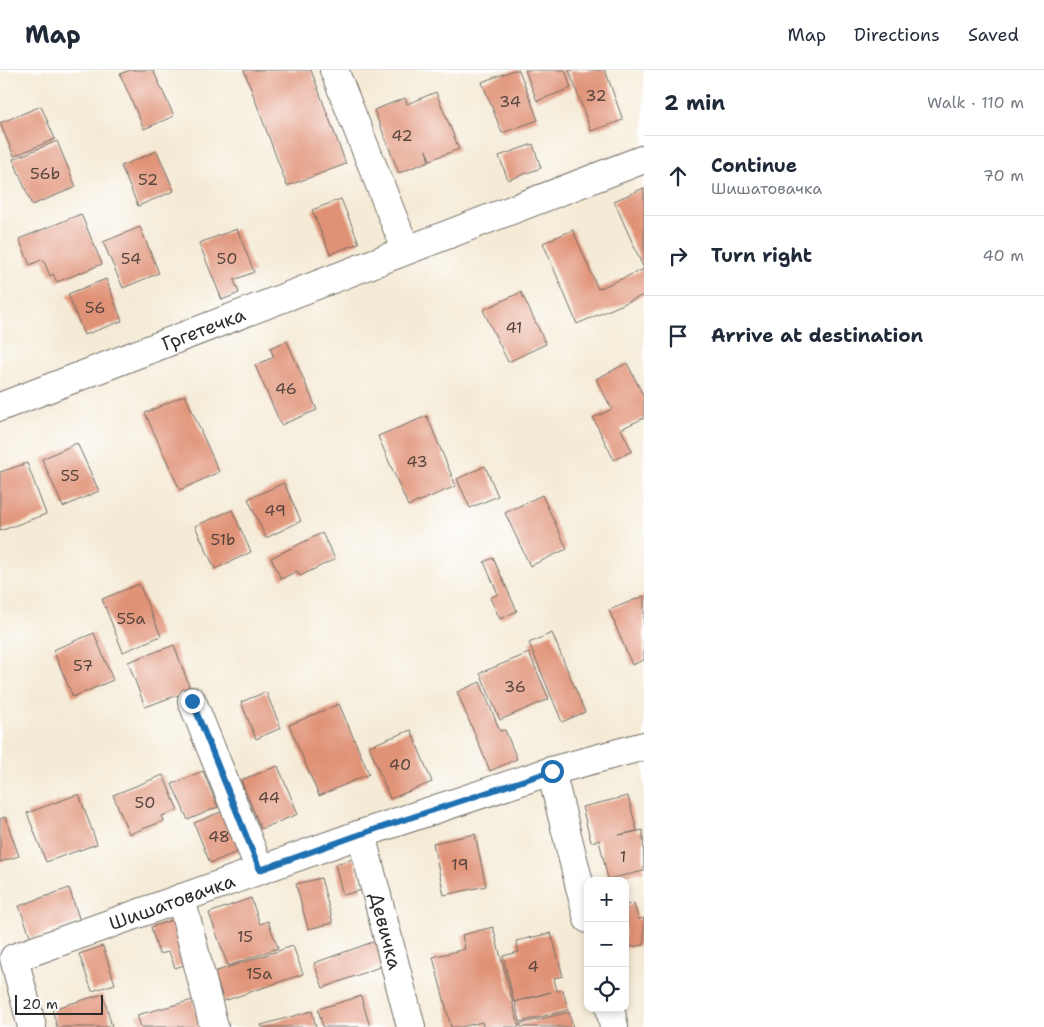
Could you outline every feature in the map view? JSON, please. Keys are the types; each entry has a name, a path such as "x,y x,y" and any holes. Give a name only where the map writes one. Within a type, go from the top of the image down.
{"street":[{"path":"334,70 406,250"},
{"name":"Гргетечка","path":"0,407 644,160"},
{"path":"192,701 260,870"},
{"name":"Шишатовачка","path":"32,1027 14,958 361,834 552,771 644,746"},
{"path":"552,771 584,903"},
{"name":"Девичка","path":"361,834 411,1027"},
{"path":"181,898 214,1027"},
{"path":"611,1012 614,1027"}],"building":[{"path":"130,70 153,70 174,116 144,129 120,74"},
{"path":"244,70 311,70 346,164 287,186"},
{"path":"514,70 519,70 538,120 502,133 482,82"},
{"path":"525,70 565,70 571,88 537,101"},
{"path":"569,70 605,70 623,120 591,131"},
{"path":"436,92 459,149 430,160 426,150 429,161 399,173 374,110 405,98 407,104"},
{"path":"41,106 55,139 14,156 0,123"},
{"path":"57,141 76,187 32,205 13,159"},
{"path":"533,144 541,168 508,180 499,156"},
{"path":"157,151 174,191 138,206 121,166"},
{"path":"644,188 644,269 614,201"},
{"path":"341,199 359,243 330,254 312,210"},
{"path":"81,214 102,264 57,282 53,274 50,276 43,259 30,265 19,239"},
{"path":"140,227 159,273 123,288 103,242"},
{"path":"237,229 254,272 234,280 239,293 222,300 199,243"},
{"path":"573,230 598,289 644,269 644,295 577,324 543,243"},
{"path":"106,279 122,321 84,335 68,294"},
{"path":"521,292 546,344 508,362 483,310"},
{"path":"287,341 317,410 281,425 255,365 274,357 270,348"},
{"path":"627,363 644,397 644,418 621,429 632,451 614,460 593,418 612,409 596,379"},
{"path":"185,395 219,472 180,490 145,413"},
{"path":"427,416 456,486 408,506 378,436"},
{"path":"77,443 99,491 63,507 42,459"},
{"path":"27,463 46,514 0,531 0,472"},
{"path":"485,466 498,496 470,508 457,479"},
{"path":"284,483 301,521 266,538 248,499"},
{"path":"542,495 567,549 530,566 505,513"},
{"path":"232,510 251,552 215,569 195,526"},
{"path":"322,533 335,559 300,576 297,571 281,579 271,558"},
{"path":"493,558 517,611 500,619 490,598 498,594 484,562"},
{"path":"139,584 161,636 123,652 102,599"},
{"path":"644,596 644,660 632,665 609,610"},
{"path":"94,633 113,680 73,697 53,650"},
{"path":"552,633 585,712 562,722 529,643"},
{"path":"174,645 192,694 179,699 178,695 145,707 128,662"},
{"path":"529,653 549,699 500,720 480,673"},
{"path":"480,682 500,731 505,730 517,759 490,771 457,692"},
{"path":"266,692 281,728 256,739 241,702"},
{"path":"339,704 369,774 319,796 289,725"},
{"path":"411,730 432,782 390,799 369,746"},
{"path":"278,766 298,814 261,829 241,780"},
{"path":"203,771 218,807 188,820 172,784"},
{"path":"163,775 178,810 162,816 164,821 129,834 113,795"},
{"path":"79,794 97,844 46,862 27,813"},
{"path":"628,796 637,831 619,835 643,830 644,871 617,877 608,877 599,840 591,842 582,807"},
{"path":"228,809 245,849 210,863 194,823"},
{"path":"5,817 19,856 0,862 0,819"},
{"path":"475,834 486,886 444,895 433,843"},
{"path":"354,859 362,890 343,895 335,864"},
{"path":"321,878 333,923 308,929 296,884"},
{"path":"69,888 80,921 31,938 19,906"},
{"path":"251,898 260,924 268,921 278,948 228,966 209,913"},
{"path":"634,903 638,919 644,918 644,945 629,947 629,904"},
{"path":"175,919 190,963 175,968 169,952 159,954 151,927"},
{"path":"493,927 519,1027 483,1027 482,1022 461,1027 451,1027 433,957 465,949 462,935"},
{"path":"551,933 563,976 554,978 557,991 563,990 568,1010 520,1022 515,1002 551,992 514,1002 503,956 519,952 516,941"},
{"path":"381,939 390,963 323,988 314,963"},
{"path":"103,946 115,984 92,991 79,954"},
{"path":"293,946 303,974 224,1001 214,972"},
{"path":"103,994 112,1027 57,1027 52,1009"},
{"path":"361,996 370,1027 323,1027 318,1009"},
{"path":"193,1000 200,1027 141,1027 137,1015"},
{"path":"312,1011 316,1027 262,1027 261,1025"},
{"path":"569,1012 573,1027 521,1027 520,1024"}],"route":[{"path":"192,701 260,870 361,834 552,771"}]}
